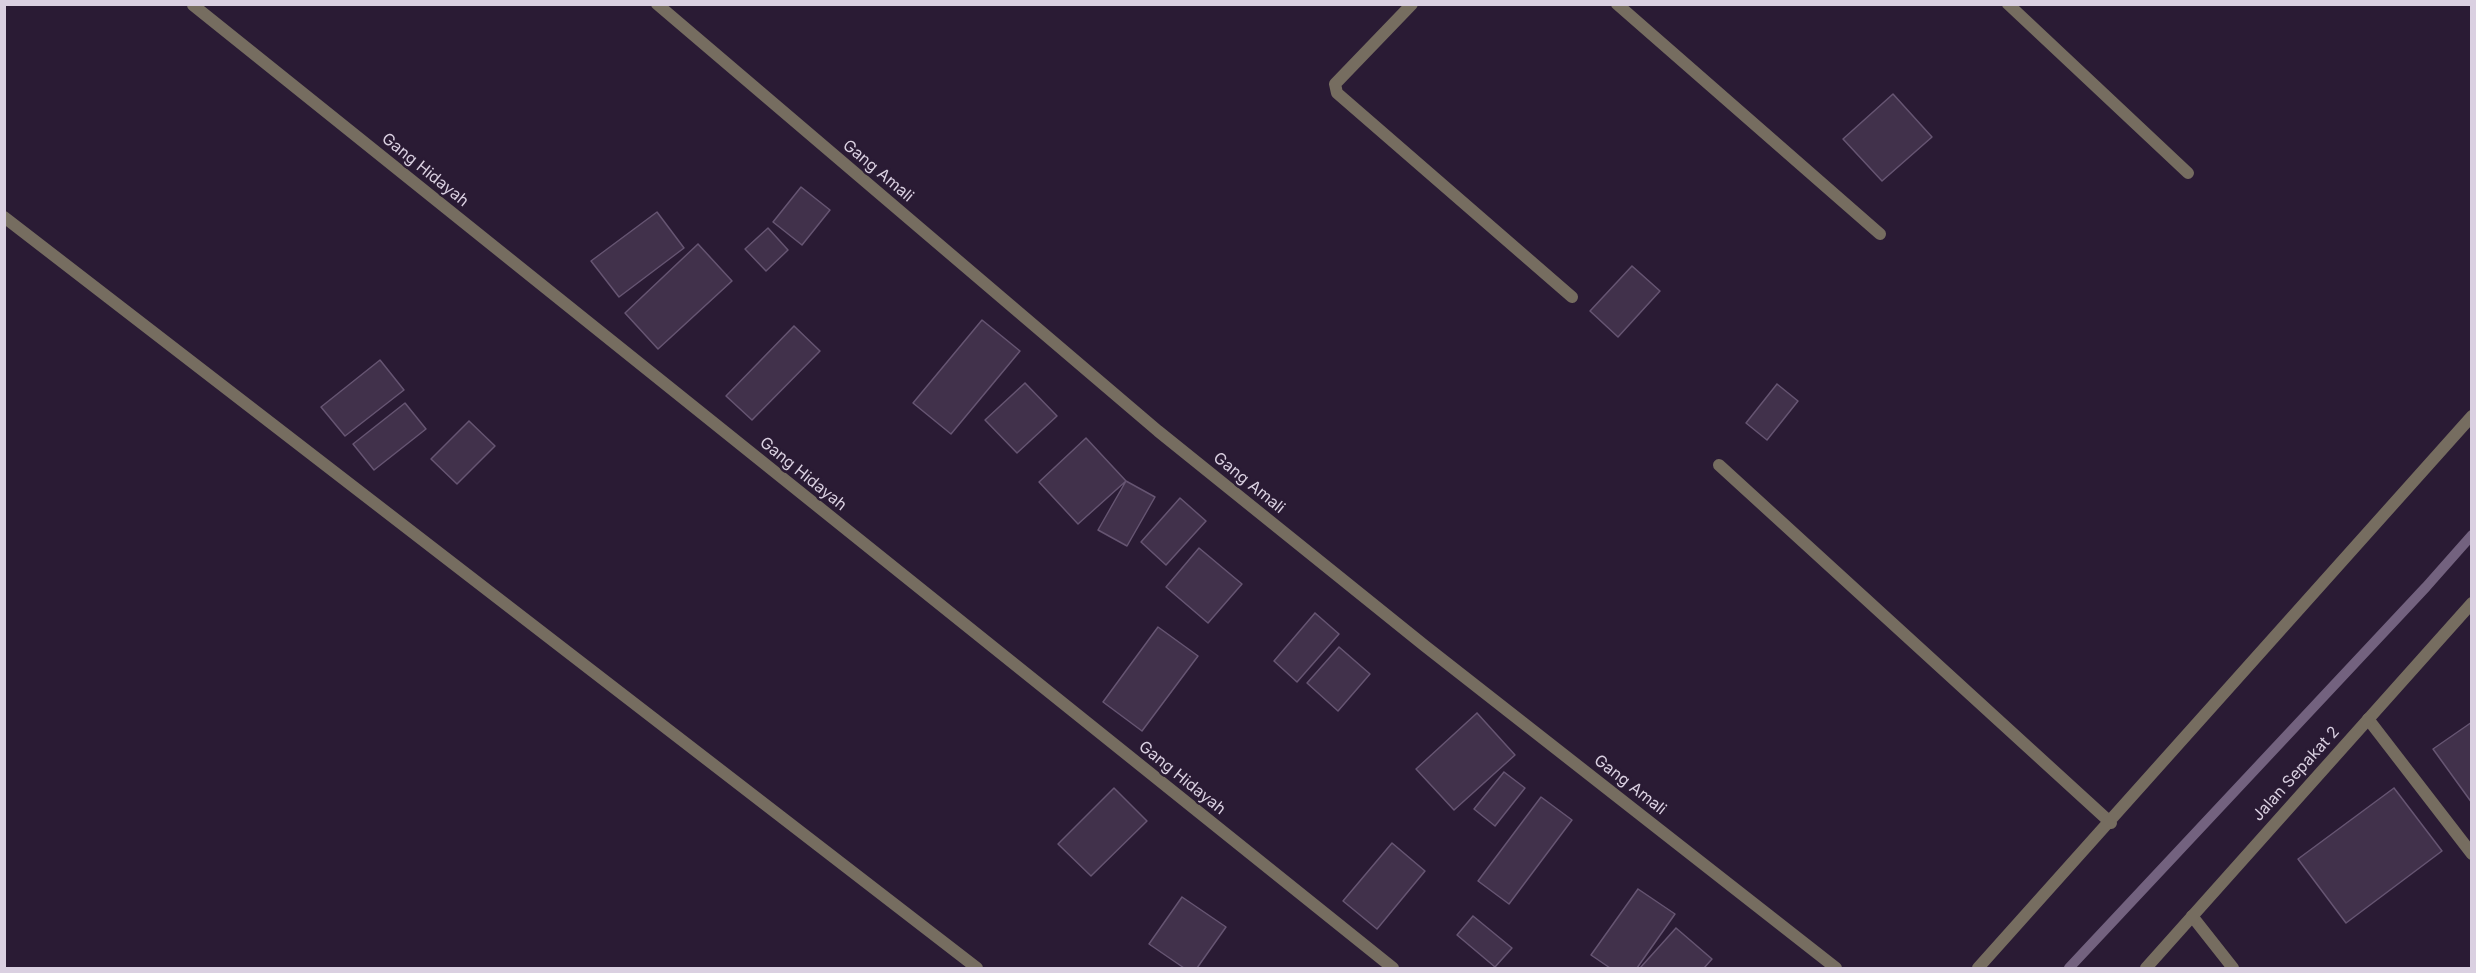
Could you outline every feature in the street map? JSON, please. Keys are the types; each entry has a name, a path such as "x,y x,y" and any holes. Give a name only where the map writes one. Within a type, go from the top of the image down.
{"street":[{"name":"Gang Amali","path":"657,4 1158,431 1836,969"},
{"path":"1412,4 1335,84 1336,93 1572,297"},
{"path":"1617,4 1880,234"},
{"path":"2008,4 2187,173"},
{"name":"Gang Hidayah","path":"193,5 1393,969"},
{"path":"4,217 977,969"},
{"path":"1978,969 2111,823 2472,416"},
{"path":"1719,465 2111,823"},
{"name":"Jalan Sepakat 2","path":"2146,969 2472,603"},
{"path":"2368,719 2472,854"},
{"path":"2192,916 2233,969"}],"building":[{"path":"1893,94 1932,137 1882,181 1843,139"},
{"path":"801,187 830,210 802,245 773,222"},
{"path":"657,212 684,248 619,297 591,261"},
{"path":"768,228 788,250 766,271 745,249"},
{"path":"698,244 732,281 658,349 625,313"},
{"path":"1632,266 1660,291 1618,337 1590,311"},
{"path":"982,320 1020,351 951,434 913,403"},
{"path":"794,326 820,351 752,420 726,396"},
{"path":"380,360 404,390 345,436 321,407"},
{"path":"1025,383 1057,416 1017,453 985,420"},
{"path":"1777,384 1798,401 1767,440 1746,423"},
{"path":"405,403 426,429 374,470 353,444"},
{"path":"469,421 495,446 457,484 431,459"},
{"path":"1086,438 1126,481 1078,524 1039,482"},
{"path":"1126,481 1155,497 1127,546 1098,530"},
{"path":"1180,498 1206,521 1166,565 1141,542"},
{"path":"1199,548 1242,584 1208,623 1166,587"},
{"path":"1315,613 1339,634 1297,682 1274,661"},
{"path":"1158,627 1198,656 1142,731 1103,702"},
{"path":"1339,647 1370,674 1338,711 1307,683"},
{"path":"1477,713 1515,755 1454,810 1416,769"},
{"path":"2472,722 2472,803 2433,749"},
{"path":"1504,772 1525,788 1495,826 1474,809"},
{"path":"1114,788 1147,821 1091,876 1058,844"},
{"path":"2394,788 2442,851 2346,923 2298,859"},
{"path":"1541,797 1572,820 1509,904 1478,881"},
{"path":"1392,843 1425,871 1377,929 1343,901"},
{"path":"1638,889 1675,914 1637,968 1610,968 1591,955"},
{"path":"1182,897 1226,927 1197,968 1184,968 1149,944"},
{"path":"1473,916 1512,948 1495,967 1457,935"},
{"path":"1676,928 1712,959 1704,968 1640,968"}],"waterway":[{"path":"2069,968 2472,535"}]}
